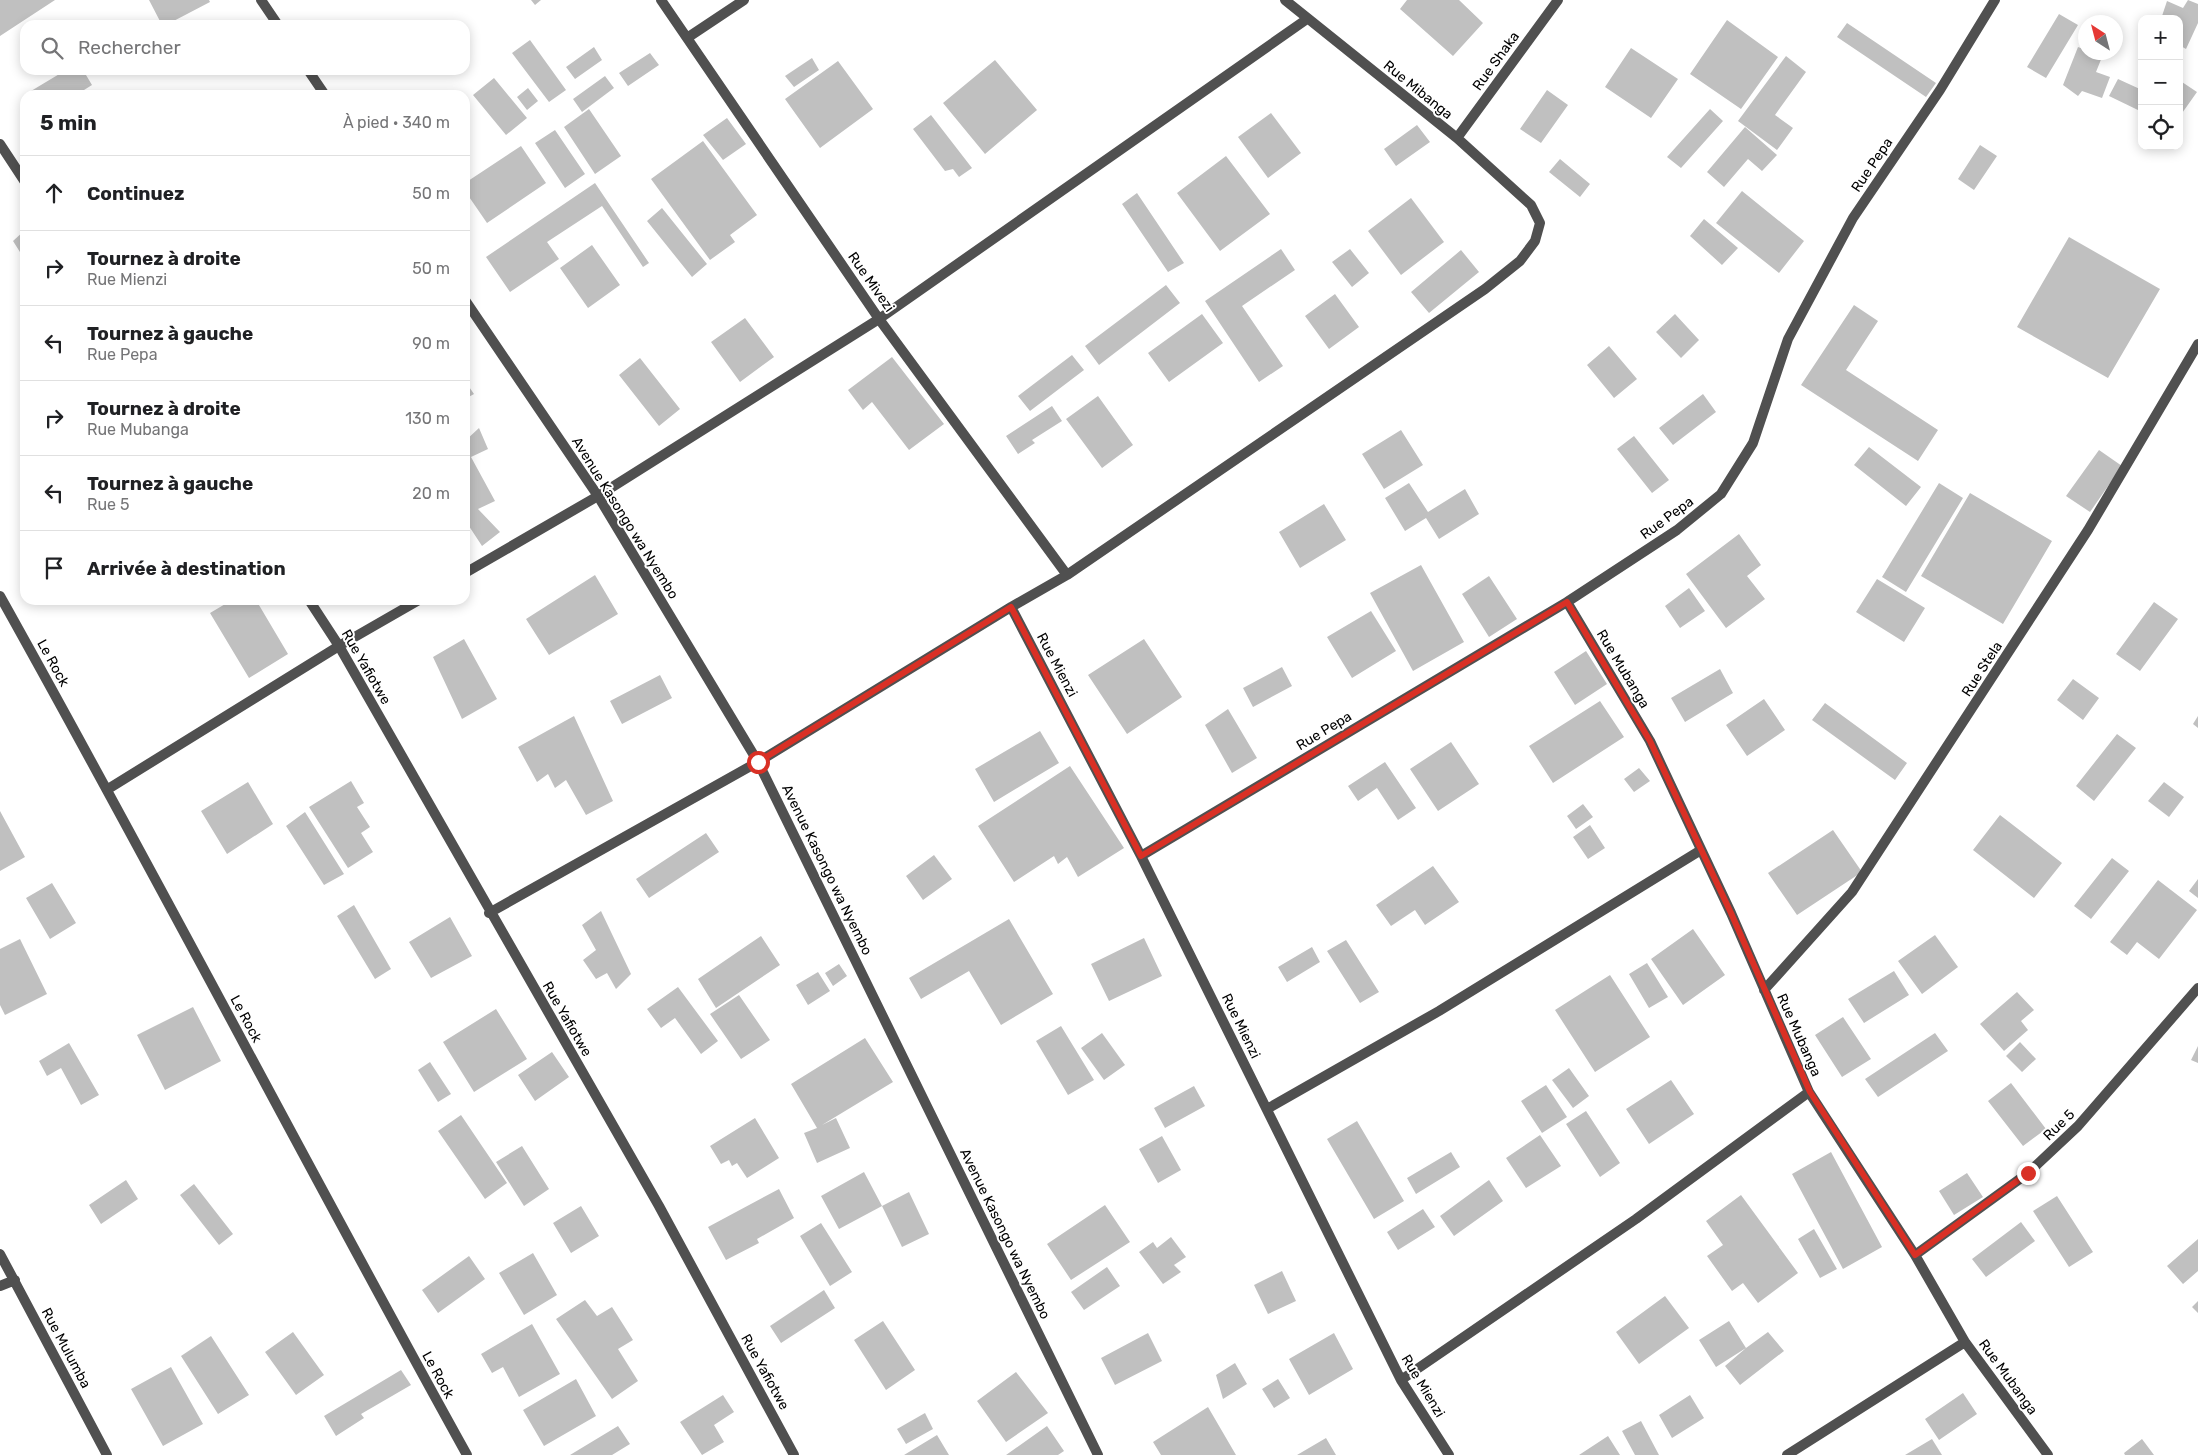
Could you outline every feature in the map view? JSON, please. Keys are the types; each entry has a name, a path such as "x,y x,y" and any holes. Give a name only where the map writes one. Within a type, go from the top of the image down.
{"street":[{"path":"261,0 275,20"},
{"name":"Rue Mivezi","path":"661,0 880,319 1067,575"},
{"path":"687,38 744,0"},
{"name":"Rue Mibanga","path":"1067,575 1485,289 1520,260 1535,241 1540,224 1531,205 1457,138 1285,0"},
{"name":"Rue Shaka","path":"1457,138 1558,0"},
{"name":"Rue Pepa","path":"1141,856 1567,602 1677,530 1721,494 1752,443 1788,339 1853,218 1940,90 1994,0"},
{"path":"470,570 598,496 880,319 1307,19"},
{"path":"311,75 322,90"},
{"path":"0,144 20,174"},
{"name":"Avenue Kasongo wa Nyembo","path":"470,307 598,496 758,762 1098,1455"},
{"name":"Rue Stela","path":"1764,990 1852,892 2088,530 2198,344"},
{"path":"489,913 758,762 1011,607 1067,575"},
{"name":"Le Rock","path":"0,596 108,789 349,1242 467,1455"},
{"name":"Rue Mubanga","path":"1567,602 1650,741 1810,1092 1915,1255 1965,1342 2048,1455"},
{"name":"Rue Yafiotwe","path":"313,605 659,1206 794,1455"},
{"path":"108,789 338,646 410,605"},
{"name":"Rue Mienzi","path":"1011,607 1141,856 1402,1380 1449,1455"},
{"path":"1267,1109 1439,1011 1701,850"},
{"name":"Rue 5","path":"1915,1255 2028,1173 2078,1126 2198,988"},
{"path":"1402,1380 1636,1219 1810,1092"},
{"name":"Rue Mulumba","path":"0,1254 107,1455"},
{"path":"0,1286 15,1280"},
{"path":"1787,1455 1965,1342"}],"building":[{"path":"0,0 55,0 24,20 20,20 20,23 0,36"},
{"path":"149,0 209,0 210,2 176,20 159,20"},
{"path":"531,0 541,0 535,5"},
{"path":"1407,0 1459,0 1483,23 1453,56 1400,9"},
{"path":"2188,0 2198,4 2198,23 2186,49 2183,47 2183,15 2162,15 2167,1 2183,8"},
{"path":"2059,14 2078,25 2046,78 2027,67"},
{"path":"1727,20 1778,57 1741,109 1690,74"},
{"path":"1847,23 1936,83 1926,97 1837,37"},
{"path":"530,40 566,90 549,102 512,53"},
{"path":"594,47 602,60 575,79 566,67"},
{"path":"2078,47 2078,60 2101,60 2096,72 2110,77 2102,98 2082,91 2078,96 2063,85"},
{"path":"1631,48 1678,79 1651,118 1605,87"},
{"path":"650,53 659,65 628,86 619,73"},
{"path":"1786,56 1806,72 1775,115 1793,128 1777,150 1738,121"},
{"path":"812,58 819,70 794,87 785,76"},
{"path":"995,60 1037,110 985,154 943,103"},
{"path":"838,61 873,109 820,148 785,99"},
{"path":"58,75 86,75 92,85 84,90 33,90"},
{"path":"605,76 614,88 582,112 573,99"},
{"path":"494,78 527,118 506,135 473,95"},
{"path":"2118,79 2138,88 2138,110 2109,96"},
{"path":"2183,83 2197,92 2183,112"},
{"path":"528,88 538,101 527,110 517,97"},
{"path":"1547,90 1568,105 1541,143 1520,129"},
{"path":"589,109 621,156 595,174 564,127"},
{"path":"1710,109 1723,121 1681,168 1667,157"},
{"path":"1271,113 1301,153 1268,178 1238,137"},
{"path":"931,115 972,168 959,177 953,169 945,171 913,129"},
{"path":"727,118 746,144 723,160 703,135"},
{"path":"1417,125 1430,142 1396,166 1384,149"},
{"path":"1745,127 1777,155 1762,171 1748,159 1724,187 1707,172"},
{"path":"555,130 585,174 565,188 535,143"},
{"path":"703,141 757,215 730,235 735,242 710,260 651,179"},
{"path":"1980,145 1997,156 1974,190 1958,179"},
{"path":"521,146 546,183 487,223 470,198 470,180"},
{"path":"1226,156 1270,214 1220,251 1177,193"},
{"path":"1560,159 1590,184 1580,197 1549,172"},
{"path":"595,183 649,263 643,267 602,206 547,242 559,259 510,292 486,257"},
{"path":"1742,191 1804,241 1779,273 1716,223"},
{"path":"1137,193 1184,263 1168,272 1122,204"},
{"path":"1411,198 1444,242 1401,275 1368,231"},
{"path":"662,208 707,264 692,277 647,221"},
{"path":"1704,219 1738,248 1722,265 1690,236"},
{"path":"20,235 20,252 13,241"},
{"path":"2069,237 2160,289 2108,378 2017,327"},
{"path":"592,245 620,285 588,308 560,268"},
{"path":"1281,249 1295,270 1242,306 1283,366 1259,382 1205,301"},
{"path":"1350,249 1369,273 1352,287 1332,262"},
{"path":"1461,250 1479,272 1429,313 1411,292"},
{"path":"1166,285 1180,303 1099,365 1085,346"},
{"path":"1335,294 1359,327 1329,349 1305,316"},
{"path":"1854,305 1878,321 1846,370 1938,430 1918,461 1801,385"},
{"path":"1202,314 1223,343 1169,382 1148,353"},
{"path":"1675,314 1699,340 1681,358 1656,332"},
{"path":"745,318 774,357 740,382 711,342"},
{"path":"1609,346 1637,379 1614,398 1587,365"},
{"path":"1072,355 1084,370 1030,411 1018,396"},
{"path":"892,357 944,424 909,450 872,402 863,410 848,390"},
{"path":"640,358 680,409 659,426 619,375"},
{"path":"470,388 474,394 470,396"},
{"path":"1703,394 1716,412 1673,445 1659,428"},
{"path":"1098,396 1133,445 1102,468 1066,419"},
{"path":"1052,406 1062,421 1032,440 1035,443 1018,454 1006,436"},
{"path":"479,428 488,449 471,457 495,501 478,509 500,532 482,546 470,528 470,436"},
{"path":"1401,430 1423,465 1384,489 1362,454"},
{"path":"1634,436 1669,480 1652,493 1617,449"},
{"path":"1869,447 1921,487 1906,506 1854,465"},
{"path":"2099,450 2122,466 2090,512 2066,496"},
{"path":"1409,483 1428,512 1465,489 1479,514 1439,539 1426,518 1405,531 1385,498"},
{"path":"1939,483 1963,498 1906,592 1882,577"},
{"path":"1970,493 2052,541 2003,624 1921,576"},
{"path":"1324,504 1346,540 1300,568 1279,532"},
{"path":"1739,534 1761,565 1747,576 1765,599 1726,628 1686,574"},
{"path":"1421,565 1464,642 1413,671 1370,593"},
{"path":"595,575 618,614 549,655 526,619"},
{"path":"1489,576 1517,619 1489,637 1462,594"},
{"path":"1877,579 1925,608 1904,642 1856,612"},
{"path":"1689,588 1705,611 1680,628 1665,606"},
{"path":"2154,602 2178,619 2140,671 2116,654"},
{"path":"224,605 259,605 288,654 249,678 210,613"},
{"path":"1371,611 1396,651 1352,678 1327,637"},
{"path":"464,639 497,699 462,719 433,657"},
{"path":"1144,639 1182,697 1127,734 1088,675"},
{"path":"1586,651 1607,684 1575,705 1554,672"},
{"path":"1282,667 1292,686 1253,707 1243,688"},
{"path":"1720,669 1733,693 1685,722 1671,698"},
{"path":"660,675 672,698 622,724 610,701"},
{"path":"2073,679 2099,698 2083,720 2057,700"},
{"path":"1764,699 1785,730 1747,756 1726,725"},
{"path":"1600,701 1624,737 1553,783 1529,746"},
{"path":"1825,703 1907,763 1895,780 1812,720"},
{"path":"1228,709 1257,758 1232,773 1205,725"},
{"path":"574,716 613,801 586,815 566,780 555,788 548,774 537,782 518,747"},
{"path":"2198,716 2198,728 2193,724"},
{"path":"1040,731 1059,763 994,802 975,769"},
{"path":"2117,734 2136,748 2094,801 2076,786"},
{"path":"1451,742 1479,784 1438,811 1410,769"},
{"path":"1385,762 1416,808 1398,820 1377,788 1358,801 1348,786"},
{"path":"1070,766 1124,848 1078,877 1067,857 1058,864 1054,856 1014,882 978,826"},
{"path":"1639,768 1650,781 1634,792 1624,779"},
{"path":"351,781 364,803 357,807 370,827 361,833 373,852 348,868 309,807"},
{"path":"248,782 273,824 227,854 201,811"},
{"path":"2164,782 2184,797 2169,817 2148,801"},
{"path":"1583,804 1593,817 1576,829 1567,816"},
{"path":"0,811 25,857 0,871"},
{"path":"305,812 344,874 324,885 286,826"},
{"path":"2000,815 2062,863 2034,898 1973,850"},
{"path":"1590,825 1605,848 1588,859 1573,837"},
{"path":"1833,830 1862,872 1797,915 1768,873"},
{"path":"706,833 719,852 649,898 636,879"},
{"path":"934,855 952,879 923,900 906,876"},
{"path":"2112,858 2129,871 2091,919 2074,906"},
{"path":"1433,866 1459,902 1425,925 1415,910 1391,926 1376,905"},
{"path":"2198,879 2198,898 2189,891"},
{"path":"2158,880 2197,910 2159,959 2137,942 2127,955 2110,942"},
{"path":"52,883 76,923 50,939 26,898"},
{"path":"354,905 391,969 375,979 337,916"},
{"path":"601,911 631,974 616,989 607,973 596,979 583,960 596,950 582,925"},
{"path":"450,917 472,956 431,978 409,942"},
{"path":"1009,919 1053,994 1001,1025 969,971 921,999 909,978"},
{"path":"1693,929 1725,975 1683,1005 1651,959"},
{"path":"1935,935 1958,967 1922,994 1898,961"},
{"path":"761,936 780,965 716,1008 698,979"},
{"path":"1144,938 1162,976 1109,1001 1091,964"},
{"path":"20,939 47,994 5,1015 0,1005 0,949"},
{"path":"1346,940 1379,992 1360,1003 1327,951"},
{"path":"1312,947 1320,962 1287,982 1278,967"},
{"path":"1647,963 1668,997 1649,1008 1629,974"},
{"path":"839,964 847,976 833,986 825,973"},
{"path":"1894,971 1909,995 1864,1023 1848,999"},
{"path":"818,972 830,991 808,1005 796,985"},
{"path":"1610,975 1650,1037 1595,1072 1555,1010"},
{"path":"678,987 718,1041 701,1054 675,1018 661,1028 647,1009"},
{"path":"2017,992 2034,1010 2021,1021 2028,1030 2004,1051 1980,1024"},
{"path":"739,995 770,1040 741,1059 710,1014"},
{"path":"193,1007 221,1061 165,1090 137,1035"},
{"path":"496,1009 527,1059 474,1092 443,1042"},
{"path":"1843,1017 1871,1059 1842,1077 1815,1035"},
{"path":"1061,1026 1094,1080 1068,1095 1036,1041"},
{"path":"1102,1033 1125,1065 1104,1080 1081,1048"},
{"path":"1935,1033 1948,1051 1878,1097 1865,1079"},
{"path":"865,1038 893,1082 822,1125 836,1118 850,1148 817,1163 804,1133 817,1128 791,1084"},
{"path":"2020,1042 2036,1059 2022,1072 2006,1056"},
{"path":"69,1043 99,1095 81,1105 61,1068 47,1076 39,1061"},
{"path":"2198,1046 2198,1063 2191,1060"},
{"path":"552,1052 569,1077 535,1101 518,1075"},
{"path":"430,1062 451,1094 438,1102 418,1070"},
{"path":"1569,1068 1589,1096 1573,1108 1552,1080"},
{"path":"1671,1080 1694,1114 1649,1144 1626,1109"},
{"path":"2011,1083 2046,1129 2023,1146 1988,1101"},
{"path":"1546,1085 1567,1117 1542,1133 1521,1101"},
{"path":"1194,1086 1205,1106 1165,1128 1154,1108"},
{"path":"1586,1111 1620,1163 1600,1177 1566,1124"},
{"path":"461,1115 507,1183 485,1199 438,1131"},
{"path":"755,1118 779,1158 747,1178 737,1163 732,1166 729,1160 721,1164 710,1146"},
{"path":"1357,1121 1404,1201 1374,1219 1327,1139"},
{"path":"1540,1135 1561,1166 1526,1188 1506,1158"},
{"path":"1162,1136 1181,1170 1158,1183 1139,1149"},
{"path":"522,1146 549,1189 524,1206 496,1162"},
{"path":"1451,1152 1460,1167 1416,1194 1407,1178"},
{"path":"1831,1152 1882,1247 1843,1269 1792,1174"},
{"path":"864,1172 882,1206 839,1229 821,1196"},
{"path":"1967,1173 1983,1197 1954,1215 1939,1191"},
{"path":"126,1180 138,1199 101,1224 89,1205"},
{"path":"1489,1180 1503,1201 1454,1236 1440,1216"},
{"path":"194,1184 233,1234 219,1245 180,1195"},
{"path":"779,1189 794,1218 757,1239 759,1243 726,1260 708,1227"},
{"path":"909,1192 929,1234 902,1247 882,1206"},
{"path":"1741,1195 1798,1273 1758,1303 1743,1283 1732,1291 1707,1256 1723,1245 1706,1221"},
{"path":"2057,1196 2093,1252 2069,1267 2033,1211"},
{"path":"1105,1205 1130,1242 1071,1280 1047,1244"},
{"path":"581,1206 599,1236 571,1253 553,1223"},
{"path":"1423,1209 1435,1227 1398,1250 1387,1232"},
{"path":"2021,1222 2035,1241 1986,1277 1972,1259"},
{"path":"821,1223 852,1272 830,1286 800,1236"},
{"path":"1814,1229 1837,1269 1820,1278 1798,1239"},
{"path":"1171,1237 1186,1257 1174,1265 1181,1272 1163,1284 1139,1252 1153,1242 1157,1248"},
{"path":"2198,1239 2198,1271 2183,1284 2167,1266"},
{"path":"533,1253 557,1295 524,1315 499,1273"},
{"path":"469,1256 485,1279 438,1313 422,1290"},
{"path":"1107,1267 1120,1286 1084,1310 1071,1292"},
{"path":"1282,1271 1296,1301 1268,1314 1254,1285"},
{"path":"824,1290 835,1308 781,1343 770,1326"},
{"path":"1665,1296 1689,1328 1639,1364 1616,1332"},
{"path":"585,1300 597,1316 612,1307 633,1340 618,1349 638,1381 612,1399 556,1319"},
{"path":"2198,1301 2198,1313 2192,1307"},
{"path":"883,1321 915,1370 886,1390 854,1340"},
{"path":"1729,1321 1746,1348 1716,1367 1699,1340"},
{"path":"532,1324 560,1374 519,1397 503,1367 492,1373 481,1354"},
{"path":"293,1332 324,1375 296,1395 265,1352"},
{"path":"1768,1332 1784,1351 1740,1385 1725,1366"},
{"path":"1148,1333 1162,1361 1115,1385 1101,1358"},
{"path":"1334,1333 1353,1369 1309,1395 1289,1359"},
{"path":"211,1336 249,1395 218,1414 181,1356"},
{"path":"1235,1363 1247,1384 1223,1399 1216,1375"},
{"path":"171,1367 203,1424 163,1446 131,1389"},
{"path":"401,1370 411,1385 361,1414 364,1418 336,1436 324,1416"},
{"path":"1016,1372 1048,1413 1006,1442 977,1401"},
{"path":"576,1379 596,1416 544,1446 523,1410"},
{"path":"1278,1379 1290,1398 1274,1408 1262,1389"},
{"path":"1963,1393 1977,1414 1939,1440 1925,1419"},
{"path":"723,1395 734,1412 714,1425 724,1442 702,1455 680,1422"},
{"path":"1690,1395 1704,1418 1672,1438 1659,1415"},
{"path":"1208,1407 1236,1455 1161,1455 1153,1442"},
{"path":"925,1413 933,1429 906,1444 897,1429"},
{"path":"1641,1421 1659,1455 1635,1455 1622,1431"},
{"path":"618,1426 630,1444 612,1455 570,1455"},
{"path":"1047,1426 1064,1451 1058,1455 1006,1455"},
{"path":"937,1435 949,1455 904,1455"},
{"path":"1608,1436 1620,1455 1579,1455"},
{"path":"1326,1438 1336,1455 1297,1455"},
{"path":"1932,1439 1942,1455 1905,1455"},
{"path":"2142,1439 2154,1455 2125,1455 2124,1453"}],"route":[{"path":"758,762 1011,607 1141,856 1567,602 1650,741 1731,913 1810,1092 1915,1255 2028,1173"}]}
